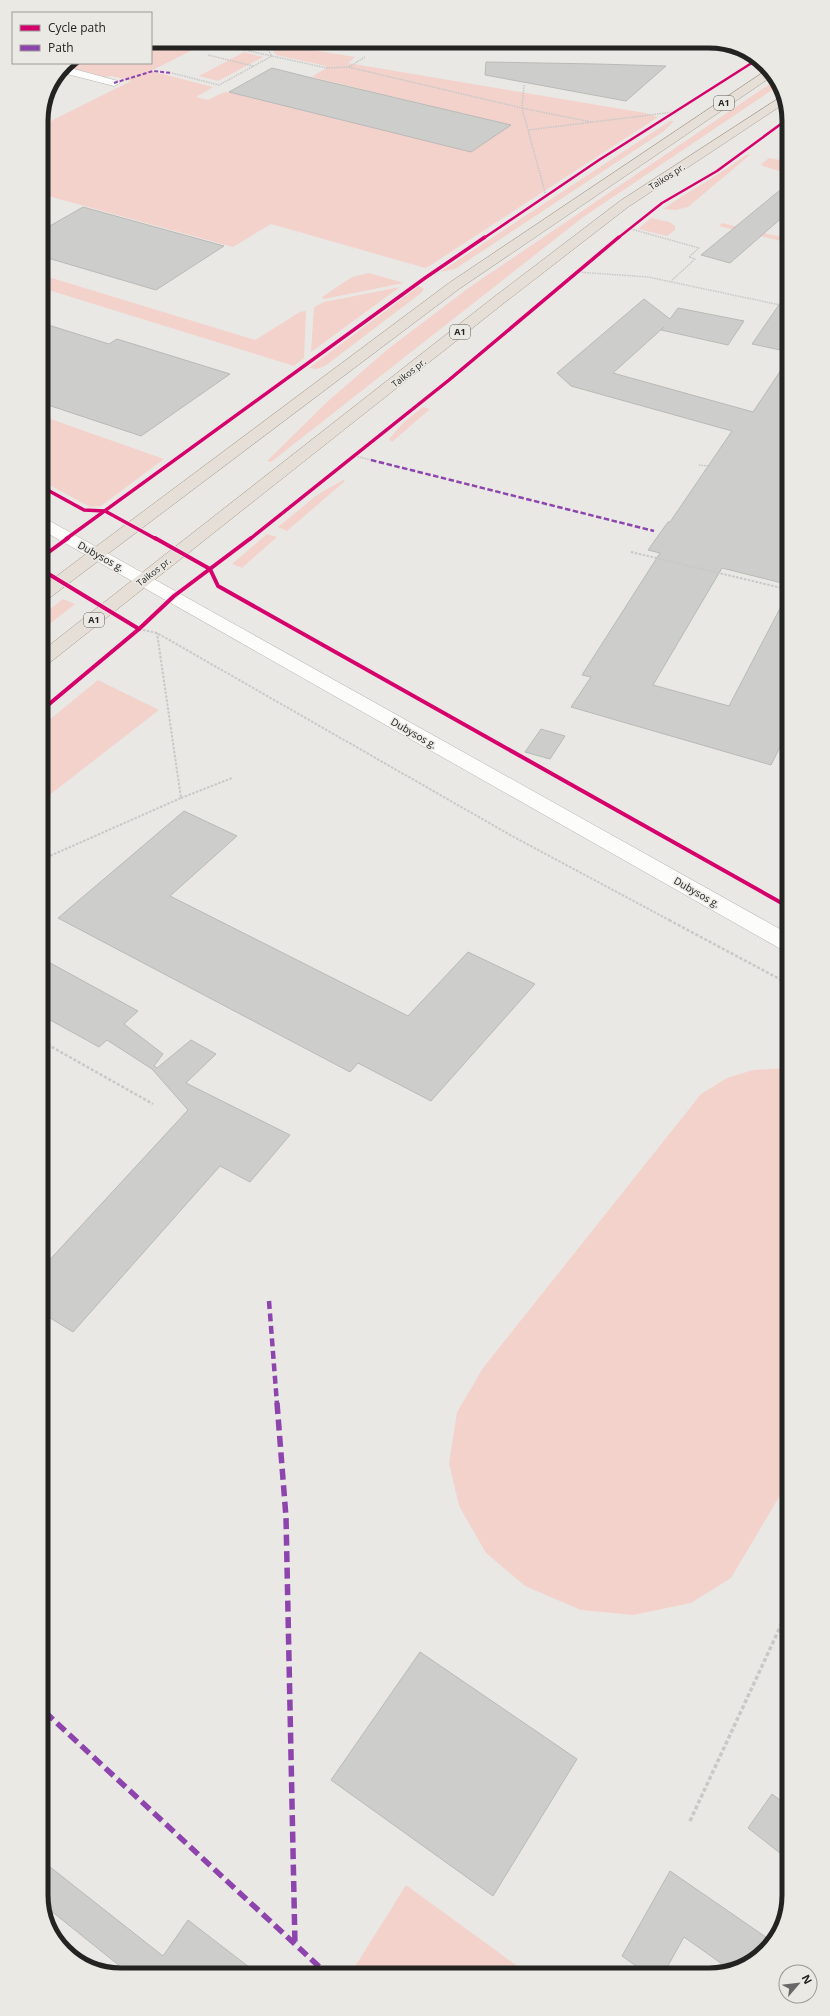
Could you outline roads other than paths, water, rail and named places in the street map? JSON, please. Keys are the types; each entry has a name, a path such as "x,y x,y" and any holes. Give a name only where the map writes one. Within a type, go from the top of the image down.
{"main road":[{"name":"A1","path":"48,591 324,382 454,286 766,75"},
{"name":"Taikos pr.","path":"48,655 499,300 618,209 779,102"}],"street":[{"path":"68,71 114,83"},
{"name":"Dubysos g.","path":"48,526 436,746 782,939"}]}
